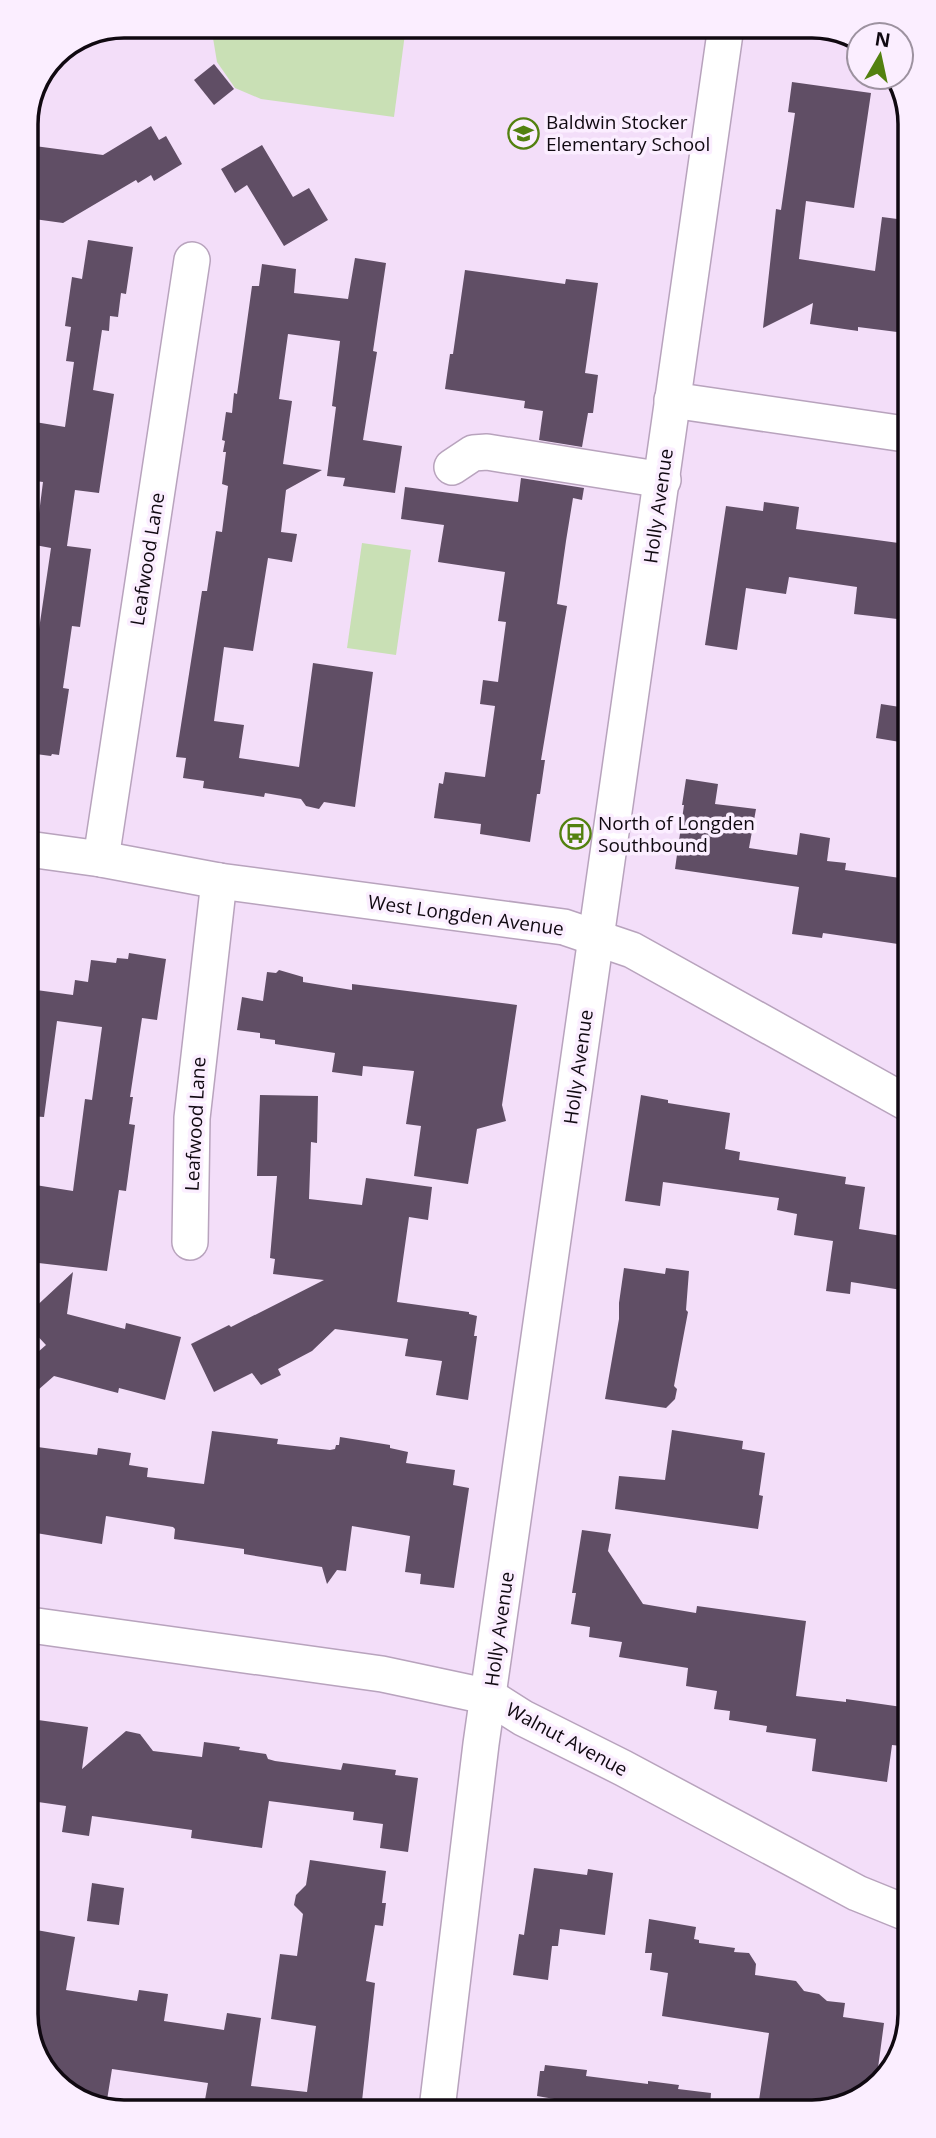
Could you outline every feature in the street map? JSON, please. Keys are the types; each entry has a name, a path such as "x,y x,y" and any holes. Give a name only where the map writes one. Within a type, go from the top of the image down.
{"street":[{"name":"Holly Avenue","path":"438,2099 481,1744 490,1697 724,39"},
{"name":"Leafwood Lane","path":"101,859 192,260"},
{"path":"672,400 898,433"},
{"path":"452,467 473,453 487,452 663,480"},
{"name":"West Longden Avenue","path":"39,850 219,881 564,927 632,950 898,1098"},
{"name":"Leafwood Lane","path":"190,1242 192,1118 219,881"},
{"name":"Walnut Avenue","path":"38,1626 382,1674 490,1697 523,1718 623,1768 857,1893 898,1910"}],"green space":[{"path":"213,38 404,38 394,117 261,99 235,88 217,62"},
{"path":"362,543 411,550 396,655 347,648"}],"building":[{"path":"214,64 234,89 214,105 194,80"},
{"path":"792,82 871,93 854,208 806,201 799,259 875,271 882,217 898,219 898,332 858,327 858,331 810,324 813,303 763,328 776,209 781,210 795,113 788,112"},
{"path":"151,126 159,140 166,136 182,164 154,181 151,175 138,183 136,180 63,223 39,220 39,147 103,155"},
{"path":"262,145 293,197 309,188 328,220 284,246 247,185 235,193 221,169"},
{"path":"88,240 133,247 126,294 121,293 118,317 110,316 109,331 102,330 93,390 114,394 99,493 75,490 67,546 91,549 80,627 72,626 63,688 69,689 59,755 51,756 39,754 39,631 51,548 39,546 43,482 39,481 39,423 65,427 74,362 66,361 71,327 65,326 72,277 82,279"},
{"path":"355,258 386,263 373,351 377,352 363,440 402,446 395,493 343,486 345,478 327,476 336,407 332,406 340,341 288,334 279,399 292,401 283,464 322,470 286,490 281,532 297,534 292,562 268,558 253,651 224,647 214,721 244,725 239,758 299,767 313,663 373,672 355,807 324,802 319,809 306,806 301,799 265,793 264,797 203,788 204,781 183,778 186,758 176,757 202,591 207,591 216,531 222,532 228,486 222,484 226,452 223,452 225,441 222,440 226,412 232,413 234,393 237,394 252,286 259,286 262,264 296,269 294,293 348,299"},
{"path":"465,270 565,284 566,279 598,283 585,373 598,375 593,413 588,413 582,447 539,440 543,411 524,408 525,401 445,389"},
{"path":"521,478 584,488 582,500 573,498 566,541 557,604 567,606 541,760 545,760 540,794 537,794 530,842 480,834 481,824 434,818 439,783 443,784 445,772 485,777 495,706 480,704 483,680 498,682 506,622 498,621 505,572 438,562 444,525 401,519 405,487 518,502"},
{"path":"764,502 799,507 796,529 898,543 898,619 854,614 857,587 789,577 786,594 746,588 737,650 705,645 726,506 763,511"},
{"path":"881,704 898,707 898,742 876,738"},
{"path":"686,779 718,784 715,804 756,809 749,848 797,855 800,833 830,838 827,861 846,863 845,870 898,878 898,944 823,933 822,938 792,934 799,887 675,869"},
{"path":"129,953 166,959 157,1020 142,1018 130,1097 133,1097 129,1124 135,1125 126,1191 119,1190 107,1271 38,1263 38,1186 73,1191 85,1099 92,1100 102,1027 57,1021 44,1117 38,1117 39,990 73,995 75,980 88,982 91,960 116,963 117,958 128,959"},
{"path":"279,970 303,977 303,982 352,990 352,984 517,1005 502,1105 506,1121 477,1129 468,1184 414,1176 421,1126 406,1124 414,1071 363,1066 362,1076 332,1072 335,1053 275,1044 275,1040 260,1038 260,1033 237,1030 242,997 263,1001 267,972 276,973"},
{"path":"260,1095 318,1096 317,1143 311,1142 309,1199 362,1205 366,1178 432,1187 428,1220 409,1217 397,1302 469,1312 477,1316 474,1336 477,1336 468,1400 436,1395 442,1361 405,1356 408,1339 335,1329 312,1351 278,1369 281,1375 261,1385 252,1373 214,1392 191,1344 324,1280 273,1274 275,1259 270,1258 277,1176 257,1176"},
{"path":"641,1095 668,1100 668,1103 730,1113 725,1149 740,1152 739,1160 846,1177 845,1184 865,1187 859,1229 898,1235 898,1289 851,1282 850,1294 826,1291 833,1241 794,1235 797,1214 777,1210 779,1198 663,1182 660,1206 625,1201"},
{"path":"624,1268 665,1274 666,1268 689,1271 688,1312 674,1386 677,1389 675,1399 666,1408 605,1399 619,1319"},
{"path":"73,1272 67,1314 125,1329 126,1323 181,1337 165,1400 119,1388 118,1393 54,1376 38,1390 38,1352 46,1345 38,1337 38,1304"},
{"path":"672,1430 743,1441 742,1449 765,1453 759,1495 763,1496 758,1529 615,1509 619,1476 665,1480"},
{"path":"212,1431 278,1439 277,1444 330,1450 339,1445 340,1437 390,1445 390,1448 408,1452 406,1463 455,1470 453,1485 469,1488 454,1588 420,1584 421,1574 405,1572 410,1536 352,1526 346,1571 337,1570 327,1584 322,1567 244,1554 244,1549 174,1539 173,1527 106,1516 102,1544 38,1533 38,1447 97,1455 98,1448 131,1453 129,1465 148,1468 147,1477 204,1484"},
{"path":"582,1530 611,1534 608,1551 643,1604 696,1613 697,1606 806,1621 796,1696 846,1702 846,1699 898,1706 898,1746 892,1745 887,1782 812,1771 816,1739 766,1732 767,1726 729,1720 730,1711 714,1709 717,1691 686,1686 688,1668 619,1657 622,1642 589,1637 590,1627 571,1624 576,1593 572,1593"},
{"path":"38,1720 88,1727 82,1769 126,1731 140,1734 153,1751 202,1757 204,1742 240,1747 239,1750 266,1754 268,1759 275,1761 341,1770 343,1763 396,1770 395,1775 418,1778 408,1852 380,1848 383,1824 353,1820 354,1812 269,1801 262,1848 191,1838 192,1830 92,1816 89,1836 62,1832 66,1806 38,1802"},
{"path":"310,1860 386,1871 382,1903 386,1903 383,1926 375,1925 366,1981 375,1983 362,2099 205,2099 208,2083 112,2069 107,2098 72,2082 53,2061 47,2052 39,2025 38,1930 75,1937 66,1990 137,2001 139,1990 168,1994 164,2021 224,2030 227,2013 261,2018 251,2086 307,2092 316,2026 271,2019 280,1954 297,1956 303,1914 294,1905 296,1895 306,1885"},
{"path":"534,1868 587,1875 588,1869 613,1873 605,1935 560,1929 558,1946 552,1946 548,1980 513,1975 519,1934 524,1935"},
{"path":"92,1883 124,1888 119,1925 87,1921"},
{"path":"649,1919 696,1927 694,1939 699,1940 699,1943 735,1948 734,1952 749,1953 756,1964 755,1975 796,1981 804,1991 819,1994 827,2001 845,2003 843,2017 884,2023 878,2067 864,2082 839,2095 812,2100 759,2100 769,2033 662,2016 668,1973 650,1970 652,1953 645,1953"},
{"path":"545,2065 587,2070 586,2076 679,2085 678,2089 711,2093 711,2100 558,2100 537,2096 540,2071 544,2071"}],"place":[{"name":"Baldwin Stocker Elementary School","path":"523,133"},
{"name":"North of Longden Southbound","path":"575,834"}]}
